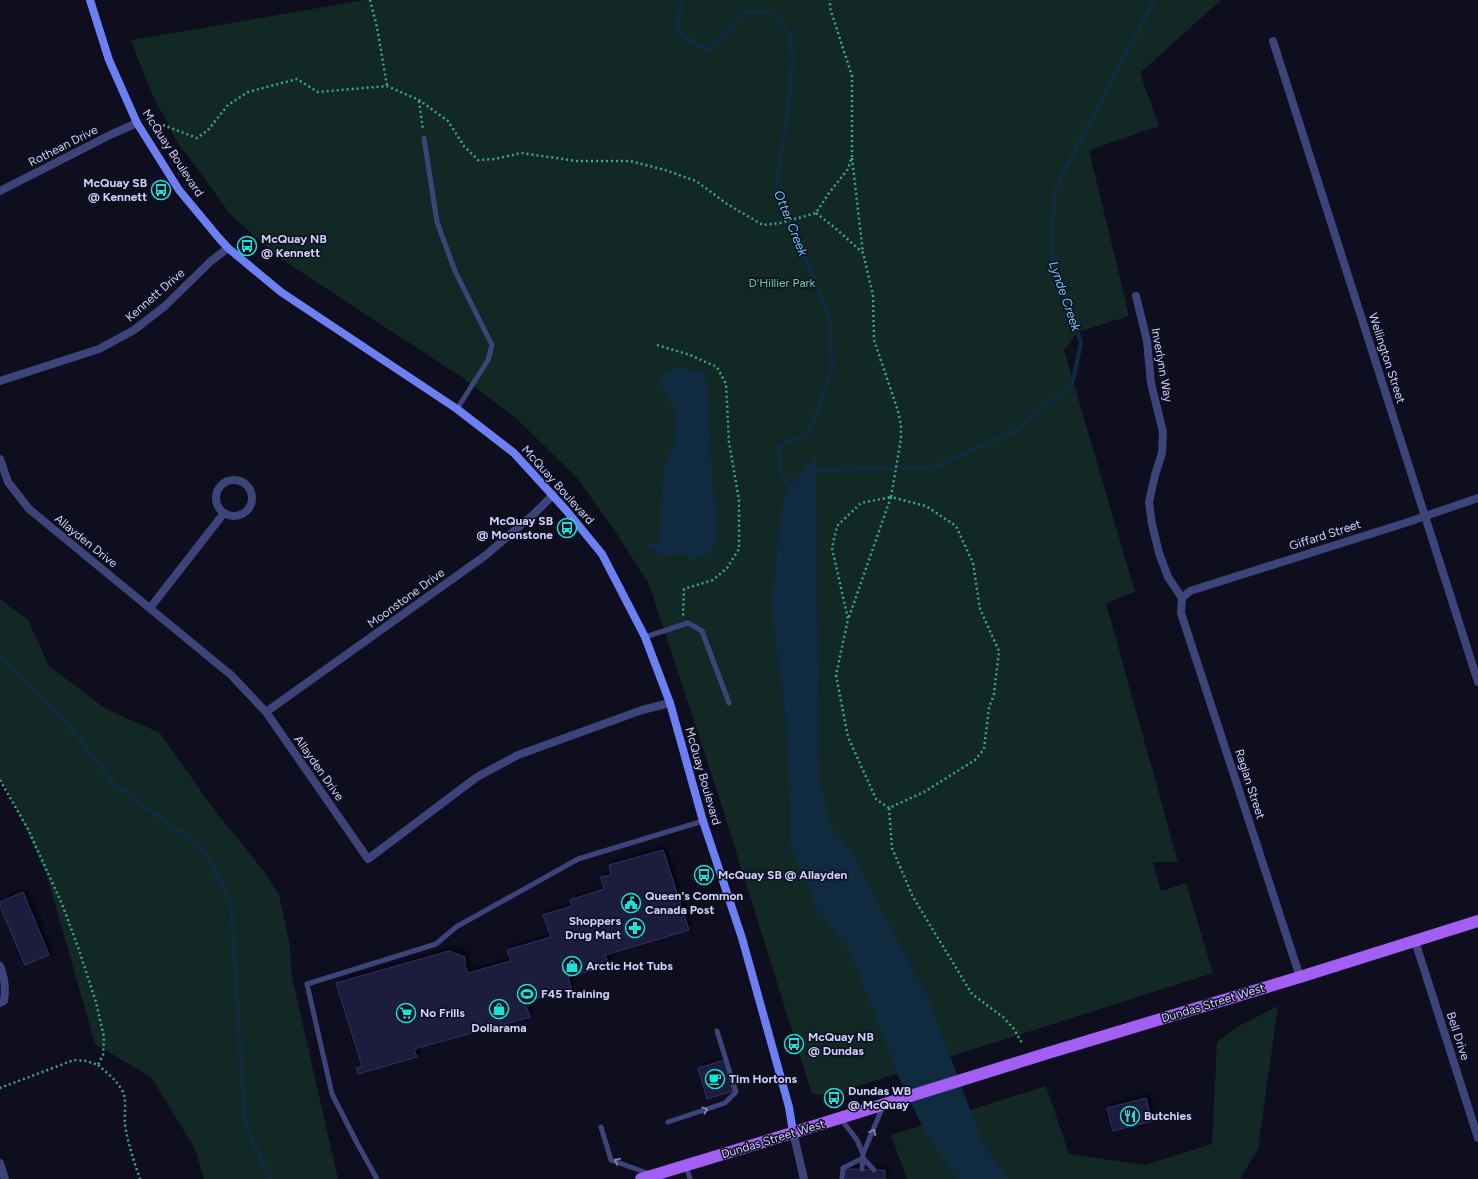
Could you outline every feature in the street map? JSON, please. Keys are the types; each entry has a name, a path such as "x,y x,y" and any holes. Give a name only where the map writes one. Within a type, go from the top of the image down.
{"main road":[{"name":"Dundas Street West","path":"640,1179 1478,921"}],"street":[{"name":"McQuay Boulevard","path":"90,0 109,60 137,123 179,190 228,248 281,292 457,409 514,453 553,495 602,554 645,636 670,703 703,821 742,938 789,1108 793,1132"},
{"name":"Wellington Street","path":"1273,41 1478,682"},
{"name":"Rothean Drive","path":"0,191 110,135 137,123"},
{"name":"Kennett Drive","path":"0,381 99,350 134,330 165,306 211,261 228,248"},
{"name":"Inverlynn Way","path":"1136,296 1147,341 1151,383 1163,432 1162,453 1149,502 1152,524 1159,553 1168,577 1182,598"},
{"name":"Allayden Drive","path":"0,459 8,482 29,509 231,675 266,712 368,859 477,777 518,755 642,710 670,703"},
{"path":"230,480 246,484 251,491 252,499 250,506 245,512 238,516 224,514 218,507 215,499 217,491 222,484 230,480"},
{"name":"Moonstone Drive","path":"266,712 486,556 553,495"},
{"name":"Giffard Street","path":"1182,598 1190,591 1478,498"},
{"path":"150,608 224,514"},
{"name":"Raglan Street","path":"1182,598 1181,612 1300,977"},
{"name":"Bell Drive","path":"1415,941 1478,1138"},
{"path":"0,966 4,975 5,985 4,1001 0,1003"},
{"path":"793,1132 804,1179"},
{"path":"0,1163 5,1179"}],"lane":[{"path":"424,138 437,222 455,271 492,345 488,360 457,409"},
{"path":"645,636 688,623 702,631 729,703"},
{"path":"377,1179 357,1144 332,1094 307,984 436,944 456,926 578,859 703,821"},
{"path":"668,1122 725,1103 736,1092 717,1030"},
{"path":"862,1169 863,1156 884,1104"},
{"path":"840,1118 857,1140 863,1156 874,1170"},
{"path":"601,1127 611,1160 653,1175"},
{"path":"842,1179 843,1168 863,1156"},
{"path":"686,1165 690,1179"}],"path":[{"path":"370,0 377,27 387,86"},
{"path":"830,0 830,8 852,76 852,156 863,253 873,295 874,340 898,411 901,439 891,497 848,618 836,675 848,737 876,799 889,808"},
{"path":"163,125 197,138 208,130 228,105 248,92 297,79 318,92 387,86 419,100 448,121 464,146 478,160 495,159 521,153 577,161 630,161 665,170 696,181 727,204 763,225 780,224 816,213 829,193 848,169 852,156"},
{"path":"419,100 424,138"},
{"path":"816,213 863,253"},
{"path":"657,345 717,367 726,384 729,442 739,500 739,549 727,568 713,580 684,589 682,625"},
{"path":"848,618 832,548 837,526 861,503 891,497 926,506 956,526 973,563 980,609 999,651 994,694 989,708 984,749 975,760 924,792 889,808"},
{"path":"0,780 28,829 62,904 79,950 96,1002 104,1037 103,1055 98,1065"},
{"path":"889,808 892,848 913,897 972,994 1003,1017 1014,1029 1022,1042"},
{"path":"0,1088 74,1060 87,1060 98,1065 116,1081 123,1093 125,1124 140,1179"}],"green space":[{"name":"D'Hillier Park","path":"365,0 1221,0 1140,73 1159,126 1089,150 1129,316 1078,332 1064,350 1135,592 1106,603 1178,862 1153,862 1161,891 1186,883 1213,973 830,1095 812,1094 719,797 649,584 613,528 577,478 517,419 463,378 278,257 231,215 176,140 150,90 131,40"},
{"path":"0,599 28,620 49,666 106,709 160,733 212,807 263,870 279,895 290,945 292,977 338,1179 204,1179 195,1149 151,1077 95,1044 47,876 7,788 0,781"},
{"path":"1278,1006 1258,1149 1240,1179 907,1179 891,1135 1046,1086 1069,1154 1145,1165 1212,1144 1217,1042 1237,1027"}],"water":[{"path":"675,367 699,371 708,380 711,459 717,523 717,540 710,553 690,561 687,554 663,556 646,545 659,542 663,469 674,444 676,414 659,380"},
{"path":"816,455 819,771 830,824 852,853 928,997 980,1136 994,1161 1010,1179 958,1179 928,1138 900,1080 850,952 816,907 790,845 790,798 785,712 771,607 780,521 785,493"}],"building":[{"path":"663,850 689,930 605,955 609,965 568,977 571,988 525,1002 530,1017 414,1049 417,1057 358,1074 356,1068 362,1066 336,983 449,951 465,957 465,966 468,973 511,961 507,950 551,937 543,915 572,906 570,900 604,889 601,877 611,875 609,865"},
{"path":"23,892 49,955 25,965 0,906 0,902"},
{"name":"Tim Hortons","path":"724,1060 733,1091 707,1099 698,1068"},
{"name":"Butchies","path":"1146,1098 1152,1121 1113,1131 1107,1108"},
{"path":"846,1169 885,1170 885,1179 846,1179"}],"waterway":[{"name":"Otter Creek","path":"681,0 677,22 679,33 706,50 747,11 771,12 789,33 793,58 786,125 776,186 829,316 832,369 809,433 786,443 779,448 781,469 789,487"},
{"name":"Lynde Creek","path":"816,470 934,467 1019,429 1073,381 1081,342 1052,258 1054,191 1154,0"},
{"path":"0,657 61,716 117,787 186,836 208,857 231,904 245,1123 270,1179"}],"place":[{"name":"McQuay SB @ Kennett","path":"161,190"},
{"name":"McQuay NB @ Kennett","path":"247,246"},
{"name":"McQuay SB @ Moonstone","path":"567,528"},
{"name":"McQuay SB @ Allayden","path":"704,875"},
{"name":"Queen's Common Canada Post","path":"631,903"},
{"name":"Shoppers Drug Mart","path":"635,928"},
{"name":"Arctic Hot Tubs","path":"572,966"},
{"name":"F45 Training","path":"527,994"},
{"name":"Dollarama","path":"499,1009"},
{"name":"No Frills","path":"406,1013"},
{"name":"McQuay NB @ Dundas","path":"794,1044"},
{"name":"Tim Hortons","path":"715,1079"},
{"name":"Dundas WB @ McQuay","path":"834,1098"},
{"name":"Butchies","path":"1130,1116"}]}
